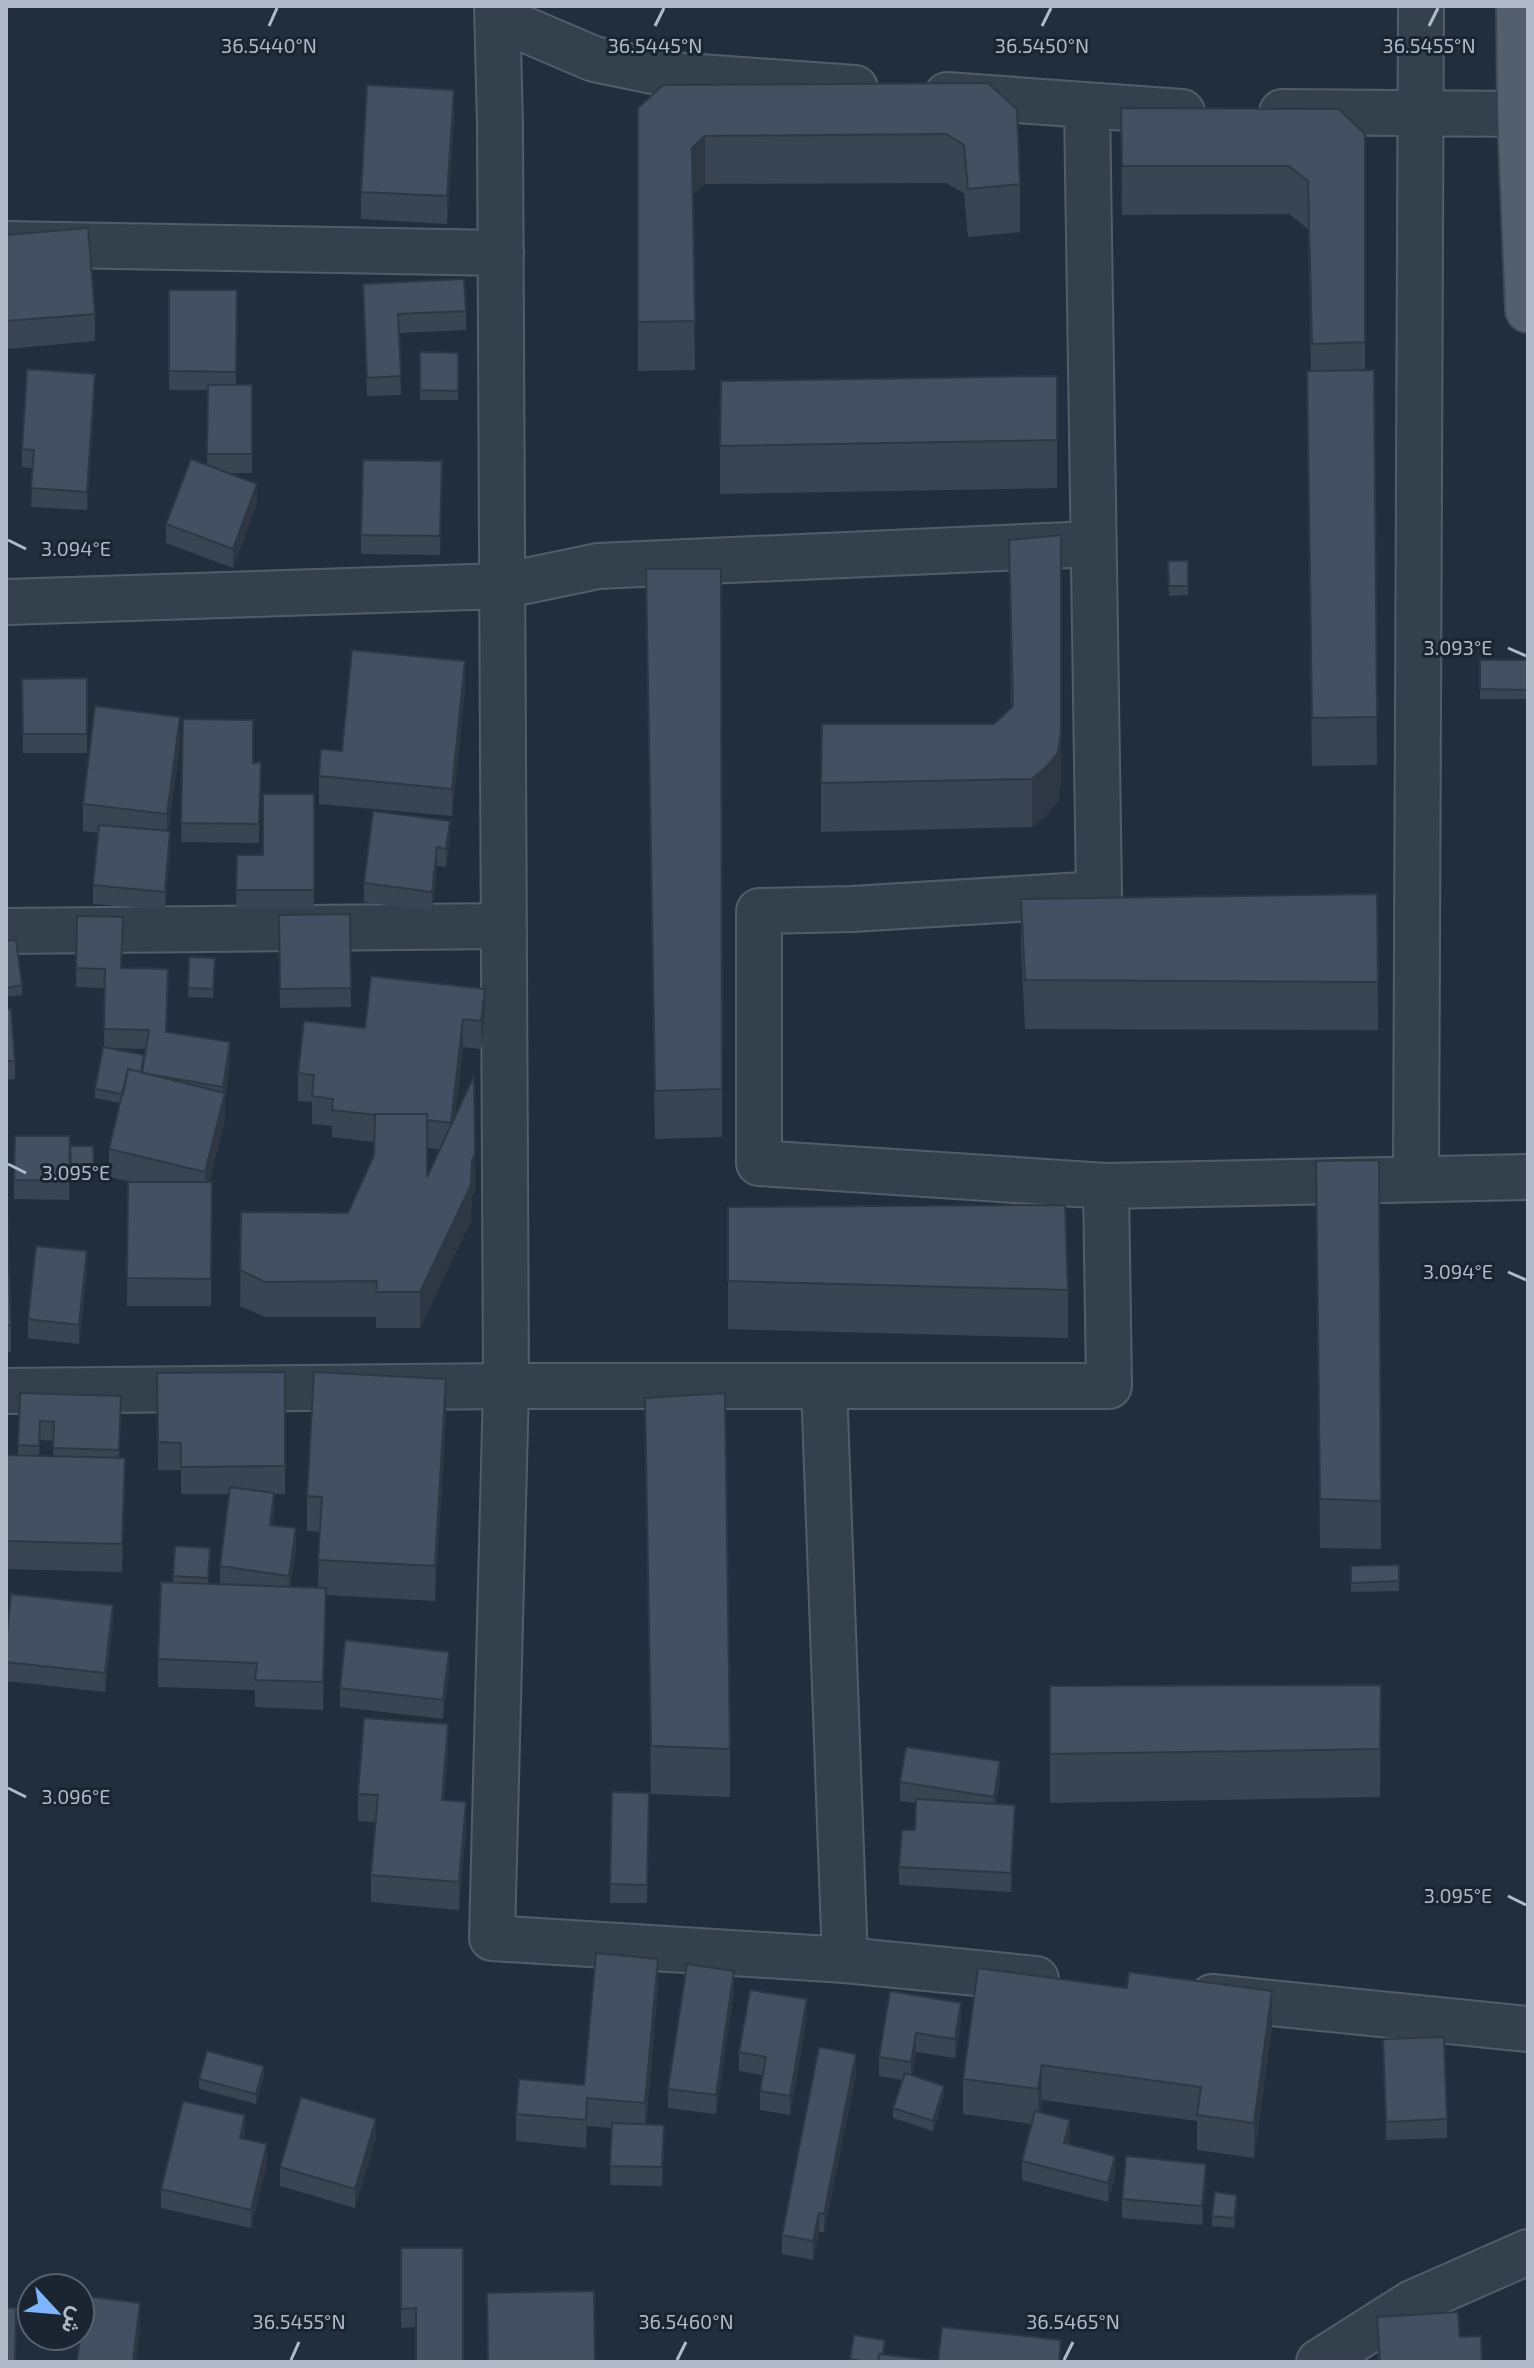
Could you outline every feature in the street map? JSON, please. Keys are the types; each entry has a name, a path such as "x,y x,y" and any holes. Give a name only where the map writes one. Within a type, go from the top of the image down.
{"main road":[{"path":"1522,30 1520,114 1527,290"}],"street":[{"path":"1416,1179 1421,6"},
{"path":"1068,1983 845,1960 492,1938 506,1386 501,253 497,12 594,59 672,75 1163,112 1520,114"},
{"path":"1087,106 1099,894 852,909 759,911 759,1163 1106,1186 1528,1177"},
{"path":"6,244 501,253"},
{"path":"6,602 502,586 598,566 1094,544"},
{"path":"6,931 503,926"},
{"path":"6,1391 506,1386 1109,1386 1106,1186"},
{"path":"824,1386 845,1960"},
{"path":"1179,1994 1528,2029"},
{"path":"1319,2362 1412,2303 1528,2252"}],"building":[{"path":"988,83 1017,109 1020,184 968,189 964,145 946,134 705,136 692,148 695,321 638,322 638,108 663,85"},
{"path":"367,85 454,90 447,196 361,192"},
{"path":"1121,108 1339,109 1365,134 1365,342 1312,344 1308,181 1289,166 1122,166"},
{"path":"88,228 95,314 6,321 6,235"},
{"path":"464,279 466,311 398,314 401,376 367,378 363,284"},
{"path":"169,290 237,290 236,372 169,371"},
{"path":"420,352 458,353 458,391 420,390"},
{"path":"27,369 95,374 87,492 31,488 34,450 22,449"},
{"path":"1374,370 1377,717 1312,718 1307,371"},
{"path":"1057,376 1057,440 720,446 721,381"},
{"path":"208,385 252,385 252,454 207,454"},
{"path":"191,459 257,484 233,549 166,524"},
{"path":"363,460 442,461 440,536 361,535"},
{"path":"1061,535 1061,732 1058,753 1046,767 1032,779 821,783 822,724 994,724 1013,706 1009,540"},
{"path":"1168,561 1188,561 1188,586 1169,586"},
{"path":"646,569 721,569 722,1089 655,1091"},
{"path":"352,650 465,661 452,789 319,776 321,749 342,751"},
{"path":"1480,660 1528,660 1528,690 1480,689"},
{"path":"87,678 87,734 23,734 22,679"},
{"path":"95,706 180,717 167,814 83,804"},
{"path":"183,719 253,720 253,763 261,762 259,824 181,823"},
{"path":"263,794 314,794 314,890 236,890 237,855 263,855"},
{"path":"373,811 450,821 446,849 437,847 432,892 364,883"},
{"path":"99,825 170,831 165,892 93,885"},
{"path":"1377,894 1378,982 1025,980 1021,899"},
{"path":"350,914 351,988 280,989 279,915"},
{"path":"77,916 123,917 121,968 168,969 166,1032 230,1042 223,1087 142,1073 149,1030 104,1029 105,969 76,968"},
{"path":"16,940 22,985 6,988 6,941"},
{"path":"189,957 215,958 213,989 188,988"},
{"path":"371,976 485,989 481,1021 463,1019 451,1123 427,1120 427,1114 375,1115 332,1110 333,1099 312,1096 314,1075 298,1073 304,1021 365,1028"},
{"path":"6,1009 11,1009 15,1061 6,1061"},
{"path":"103,1047 144,1055 141,1072 128,1069 123,1094 95,1089"},
{"path":"128,1069 225,1093 205,1172 109,1149"},
{"path":"474,1076 475,1154 471,1185 420,1292 376,1292 377,1281 265,1282 240,1270 241,1212 348,1213 374,1155 375,1114 427,1114 427,1177"},
{"path":"15,1136 70,1136 69,1181 14,1180"},
{"path":"70,1146 93,1146 94,1164 71,1165"},
{"path":"1379,1160 1381,1501 1320,1499 1316,1161"},
{"path":"128,1182 212,1182 211,1279 127,1278"},
{"path":"6,1183 11,1325 6,1325"},
{"path":"1065,1205 1068,1290 728,1281 728,1207"},
{"path":"36,1246 87,1251 79,1325 28,1319"},
{"path":"285,1372 285,1466 181,1467 181,1443 158,1442 157,1373"},
{"path":"314,1372 446,1379 435,1566 318,1560 322,1497 307,1496"},
{"path":"20,1393 121,1396 119,1450 53,1448 54,1422 40,1421 39,1446 18,1445"},
{"path":"725,1393 730,1749 651,1746 645,1398"},
{"path":"6,1455 125,1458 122,1544 6,1541"},
{"path":"230,1487 274,1493 270,1525 296,1528 289,1576 220,1566"},
{"path":"175,1546 210,1548 208,1578 173,1576"},
{"path":"1399,1565 1399,1581 1351,1583 1351,1566"},
{"path":"161,1582 326,1588 323,1682 255,1680 257,1663 158,1659"},
{"path":"11,1594 113,1605 105,1673 6,1662"},
{"path":"345,1640 449,1652 443,1700 340,1688"},
{"path":"1381,1685 1380,1749 1050,1754 1050,1686"},
{"path":"364,1718 448,1724 442,1800 466,1802 459,1882 371,1875 378,1795 358,1794"},
{"path":"906,1747 1000,1761 994,1797 900,1782"},
{"path":"612,1792 649,1793 647,1885 610,1884"},
{"path":"916,1799 1015,1805 1011,1873 899,1867 902,1830 915,1830"},
{"path":"596,1953 658,1959 645,2103 587,2098 586,2120 516,2114 519,2079 584,2085"},
{"path":"687,1964 734,1971 716,2095 668,2089"},
{"path":"978,1968 1127,1988 1129,1972 1272,1991 1254,2123 1197,2115 1201,2087 1042,2065 1038,2089 963,2079"},
{"path":"750,1990 807,1999 790,2096 760,2091 766,2057 739,2052"},
{"path":"890,1991 961,2003 955,2039 916,2033 911,2062 879,2057"},
{"path":"1444,2037 1447,2119 1386,2122 1383,2039"},
{"path":"819,2047 856,2054 824,2214 819,2213 813,2241 782,2235"},
{"path":"207,2051 264,2066 256,2094 199,2079"},
{"path":"905,2073 944,2086 933,2121 893,2108"},
{"path":"301,2097 376,2119 355,2189 280,2167"},
{"path":"183,2101 245,2115 240,2138 267,2144 251,2210 161,2189"},
{"path":"1035,2111 1070,2120 1064,2143 1115,2156 1108,2183 1022,2161"},
{"path":"612,2123 664,2125 662,2167 610,2166"},
{"path":"1126,2156 1206,2164 1202,2206 1122,2199"},
{"path":"1215,2192 1237,2195 1234,2218 1212,2216"},
{"path":"401,2248 463,2248 463,2362 416,2362 416,2308 401,2309"},
{"path":"594,2291 595,2362 488,2362 487,2293"},
{"path":"96,2297 140,2303 133,2362 77,2362 78,2352 96,2352"},
{"path":"6,2308 16,2308 15,2362 6,2362"},
{"path":"1458,2312 1460,2337 1481,2336 1482,2362 1380,2362 1377,2317"},
{"path":"942,2327 1061,2340 1059,2362 878,2362 879,2354 938,2361"},
{"path":"854,2335 885,2340 878,2362 850,2359"}]}
